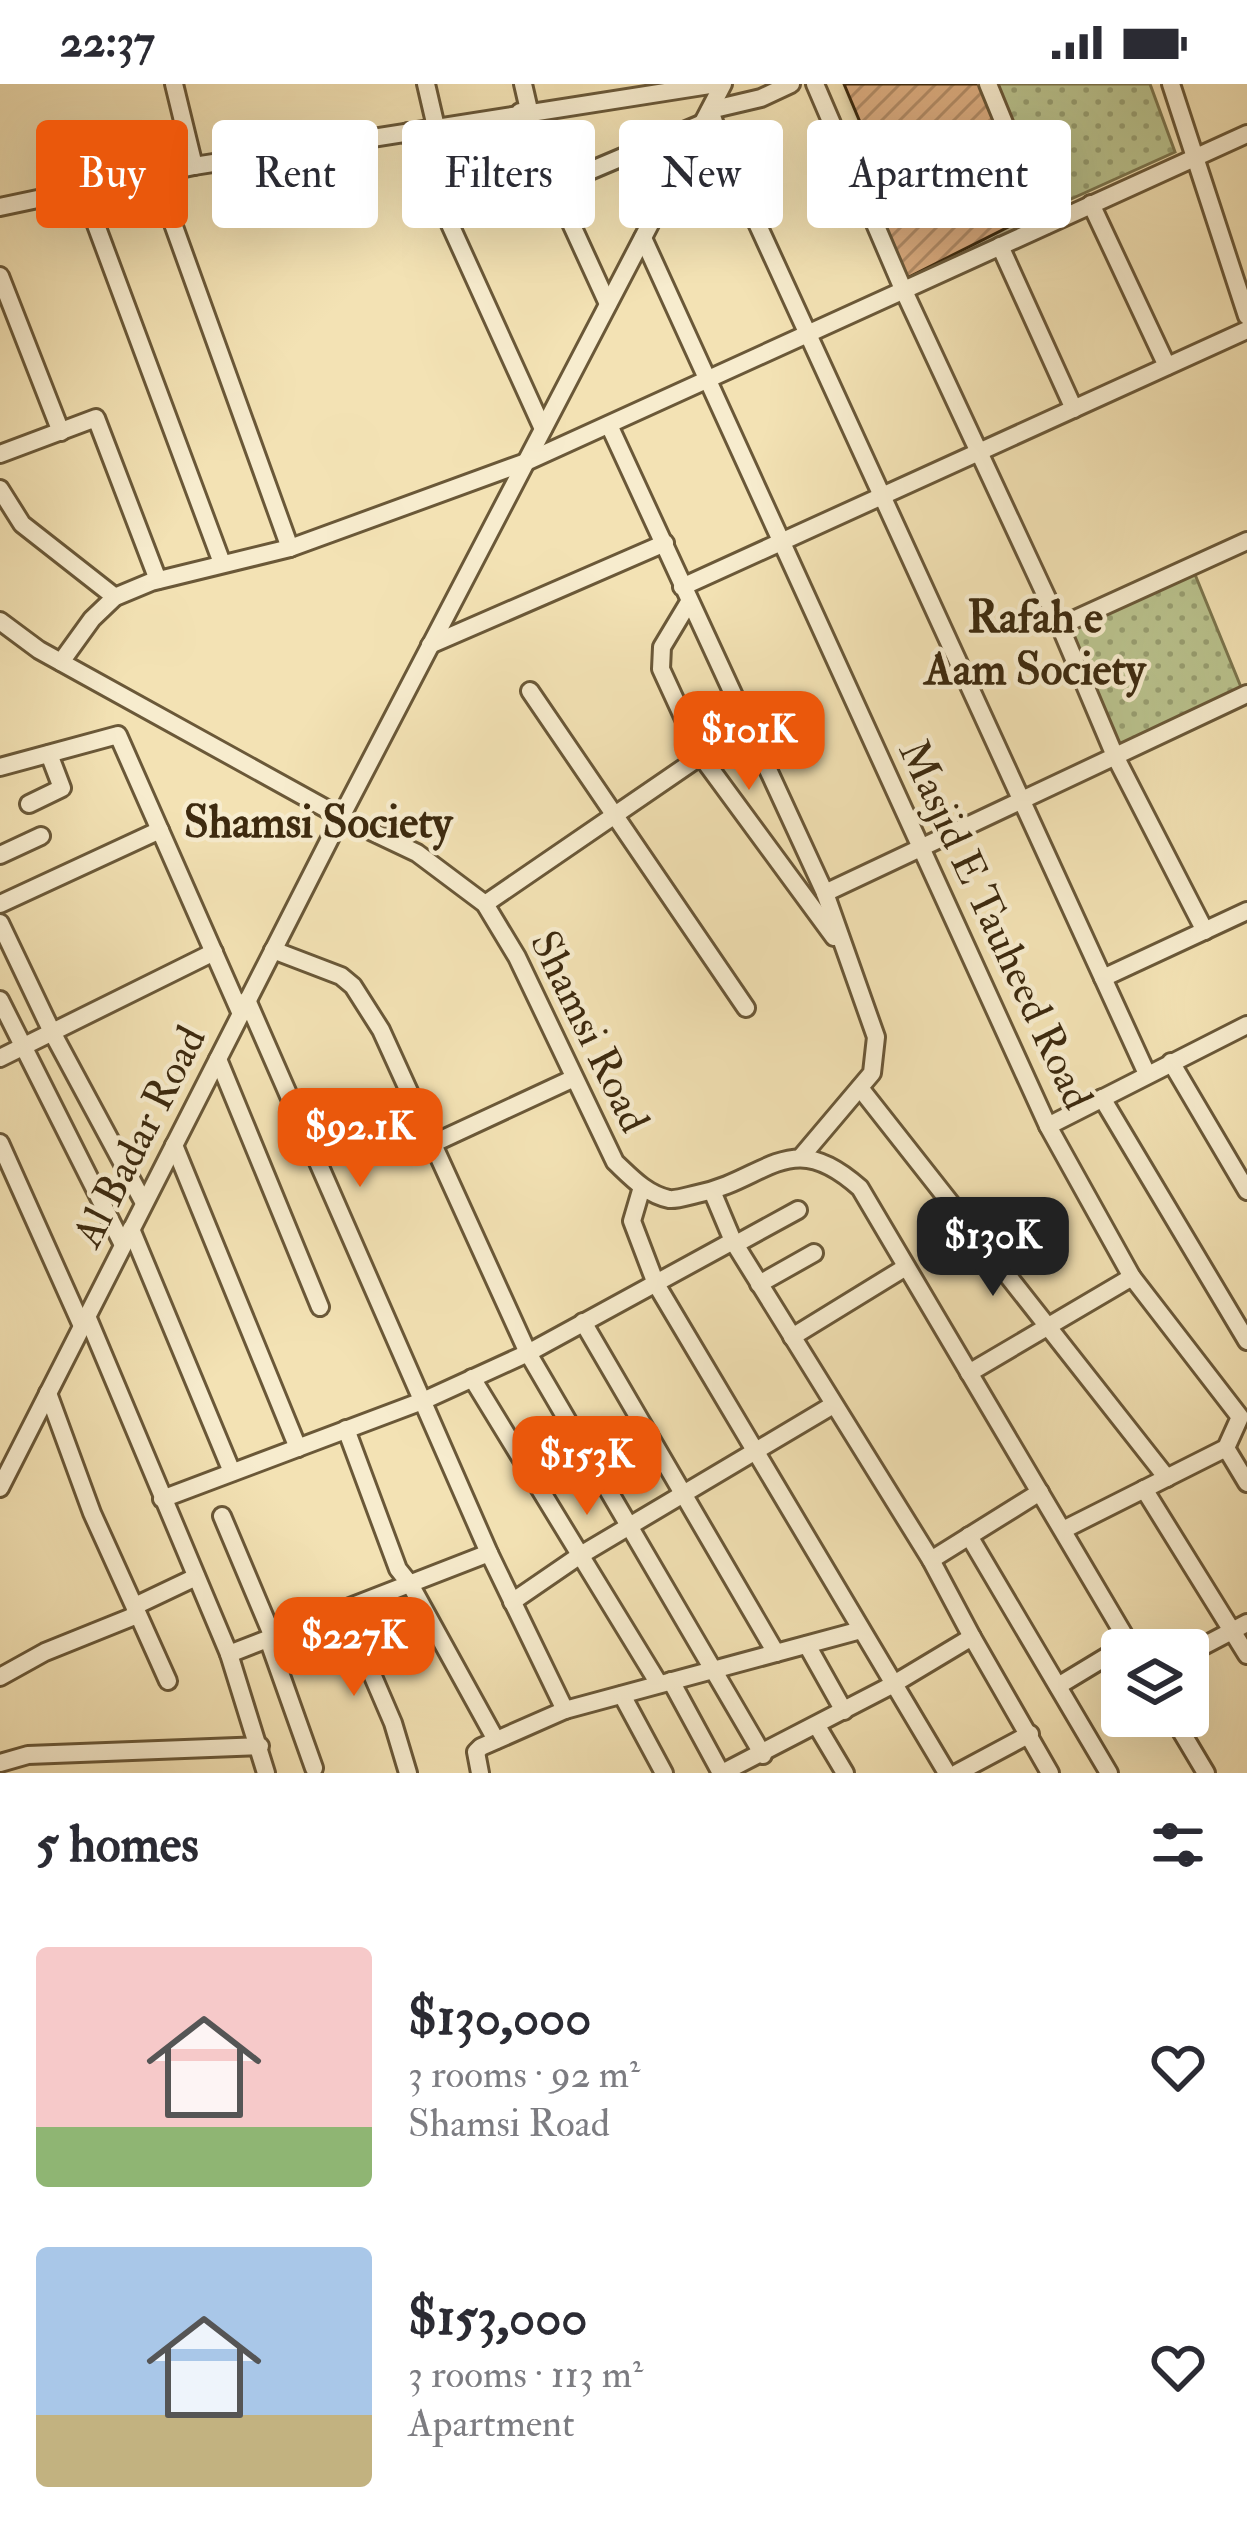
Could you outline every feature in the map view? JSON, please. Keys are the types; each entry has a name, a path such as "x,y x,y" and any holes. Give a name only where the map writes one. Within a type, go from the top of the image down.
{"street":[{"path":"174,84 194,166"},
{"path":"426,84 434,120"},
{"path":"523,84 528,120"},
{"path":"475,120 622,90 719,84"},
{"name":"Al Badar Road","path":"0,1488 719,84"},
{"path":"595,168 791,84"},
{"path":"815,84 1115,756 1205,931"},
{"path":"988,84 1003,120"},
{"path":"1172,84 1247,316"},
{"path":"706,117 1147,1074"},
{"path":"188,167 402,133"},
{"path":"1071,213 1247,134"},
{"path":"0,207 36,200"},
{"path":"1091,204 1167,366"},
{"path":"97,228 222,562"},
{"path":"174,228 290,548"},
{"path":"452,228 543,429"},
{"path":"573,228 608,304"},
{"path":"61,662 92,619 115,597 222,562 290,548 526,462 1039,228"},
{"name":"Masjid E Tauheed Road","path":"643,238 1048,1126 1132,1277 1244,1417 1226,1448"},
{"path":"1000,246 1074,409"},
{"path":"0,276 61,432"},
{"path":"847,956 701,756 660,656 685,595 782,541 1247,330"},
{"path":"0,454 96,418 158,580"},
{"path":"609,425 825,893 876,1037 872,1073 801,1157 834,1165 860,1188 1121,1629"},
{"path":"0,489 22,524 115,597"},
{"path":"1060,626 1247,542"},
{"path":"430,645 665,543"},
{"name":"Shamsi Road","path":"0,621 61,662 341,817 417,853 485,904 518,957 615,1162 642,1187 672,1200 712,1191 760,1168 801,1157"},
{"path":"530,691 746,1008"},
{"path":"825,893 1247,694"},
{"path":"0,767 118,735 424,1400 489,1553 565,1710"},
{"path":"29,804 62,788 49,754"},
{"path":"485,904 701,756"},
{"path":"0,904 160,830"},
{"path":"0,855 41,836"},
{"path":"1103,978 1247,911"},
{"path":"0,923 52,1032 144,1203"},
{"path":"273,950 341,976 353,986 381,1030 528,1353 763,1755"},
{"path":"0,1058 214,952"},
{"path":"0,1000 127,1237 232,1472"},
{"path":"1048,1126 1171,1062 1245,1031"},
{"path":"218,1059 320,1307"},
{"path":"1171,1062 1247,1191"},
{"path":"433,1144 572,1079"},
{"path":"860,1088 1166,1478"},
{"path":"1102,1098 1247,1341"},
{"path":"0,1142 85,1321 229,1654 266,1773"},
{"path":"174,1145 298,1448"},
{"path":"642,1187 632,1221 656,1284 946,1773"},
{"path":"712,1191 735,1242 931,1560 1050,1773"},
{"path":"162,1498 424,1400 528,1353 798,1210"},
{"path":"760,1284 814,1253"},
{"path":"793,1337 906,1267"},
{"path":"969,1373 1132,1277"},
{"path":"583,1322 776,1653"},
{"path":"472,1378 579,1556 721,1773 744,1768 972,1636"},
{"path":"48,1393 92,1513 168,1681"},
{"path":"512,1601 833,1405"},
{"path":"346,1430 398,1569 496,1741"},
{"path":"1063,1530 1226,1448 1247,1483"},
{"path":"1144,1489 1239,1627 1247,1655"},
{"path":"931,1560 1040,1492"},
{"path":"222,1516 314,1768"},
{"path":"969,1536 1109,1773"},
{"path":"229,1654 489,1553"},
{"path":"0,1677 45,1652 132,1617 136,1609 196,1577"},
{"path":"344,1610 393,1723 408,1773"},
{"path":"1209,1643 1239,1627"},
{"path":"480,1773 476,1752 565,1710 861,1630"},
{"path":"807,1645 844,1711"},
{"path":"1058,1686 1101,1663"},
{"path":"622,1695 664,1773"},
{"path":"817,1726 845,1773"},
{"path":"957,1773 1030,1734"},
{"path":"1185,1737 1206,1773"},
{"path":"0,1763 28,1755 260,1746"},
{"path":"123,1752 125,1773"}],"green space":[{"path":"993,84 1150,84 1175,152 1071,199 1071,120 1006,120"},
{"path":"1194,572 1243,692 1121,751 1065,627"}],"building":[{"path":"844,84 983,84 997,120 859,120"},
{"path":"885,228 1006,228 907,278"}],"district":[{"name":"Rafah e Aam Society","path":"1035,642"},
{"name":"Shamsi Society","path":"318,821"}]}
